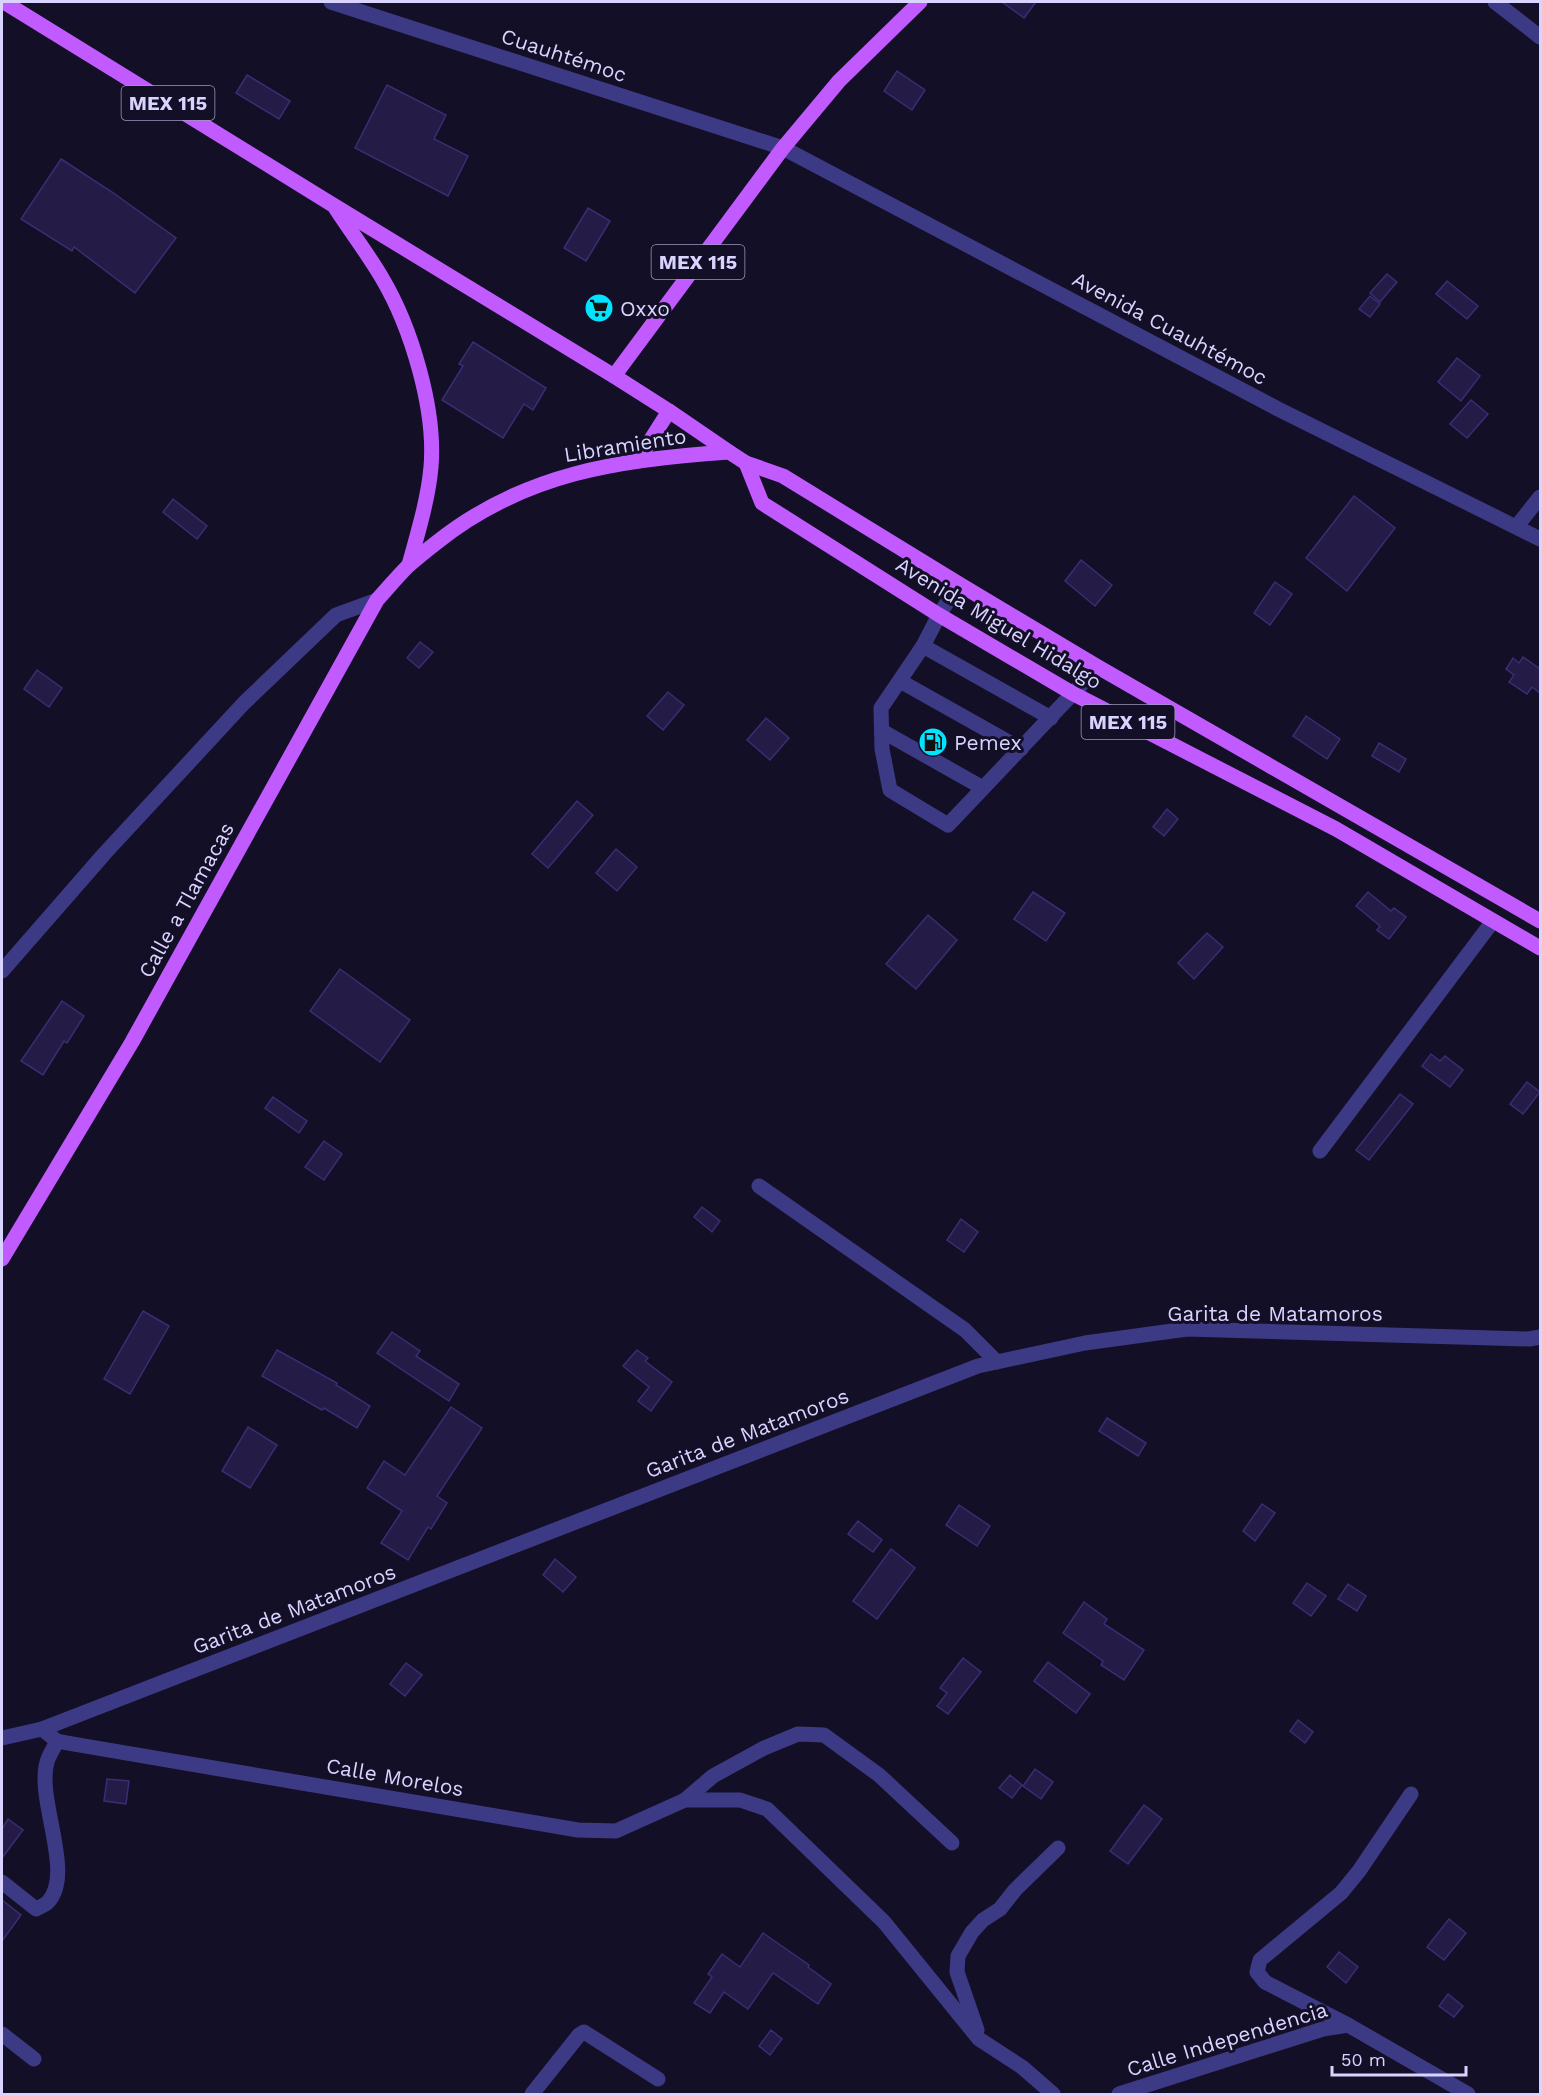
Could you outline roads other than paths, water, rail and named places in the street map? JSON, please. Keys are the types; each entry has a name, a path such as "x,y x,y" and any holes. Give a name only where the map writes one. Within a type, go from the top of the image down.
{"main road":[{"name":"MEX 115","path":"4,2 614,376 783,148 839,81 920,2"},
{"name":"MEX 115","path":"333,205 387,286 413,346 424,389 431,464 426,501 409,565"},
{"name":"Avenida Miguel Hidalgo","path":"614,376 746,463 783,476 1098,667 1540,921"},
{"path":"638,460 669,411"},
{"name":"Libramiento","path":"409,565 449,532 480,511 511,495 554,478 596,467 638,460 729,452"},
{"name":"Avenida Miguel Hidalgo","path":"746,463 762,503 939,615 1072,693 1336,829 1540,946"},
{"name":"Calle a Tlamacas","path":"2,1259 132,1041 377,600 409,565"},
{"path":"1336,829 1346,809"}],"street":[{"name":"Cuauhtémoc","path":"331,2 783,148"},
{"path":"1495,2 1540,38"},
{"name":"Avenida Cuauhtémoc","path":"783,148 1278,409 1540,539"},
{"path":"1517,526 1540,497"},
{"path":"959,584 923,646 881,708 882,749 890,790 948,825 1098,667"},
{"path":"2,971 105,853 244,703 336,615 377,600"},
{"path":"923,646 1051,717"},
{"path":"900,681 1021,749"},
{"path":"882,731 984,788"},
{"path":"1320,1151 1493,921"},
{"path":"759,1186 965,1330 997,1362"},
{"name":"Garita de Matamoros","path":"2,1738 42,1729 978,1366 1085,1343 1187,1329 1529,1339 1540,1337"},
{"name":"Calle Morelos","path":"42,1729 57,1741 578,1830 616,1831 686,1800 741,1800 767,1809 876,1914 979,2039 1022,2067 1053,2094"},
{"path":"686,1800 713,1776 764,1748 798,1734 824,1735 879,1775 952,1843"},
{"path":"2,1882 36,1909 47,1904 56,1889 59,1869 46,1784 47,1762 57,1741"},
{"name":"Calle Independencia","path":"1411,1794 1359,1871 1341,1893 1260,1960 1257,1972 1265,1982 1348,2025 1468,2094"},
{"path":"979,2039 957,1972 958,1956 972,1932 983,1920 1000,1909 1058,1848"},
{"name":"Calle Independencia","path":"1119,2094 1323,2029 1348,2025"},
{"path":"532,2094 579,2035 584,2032 658,2079"},
{"path":"2,2034 34,2059"}],"place":[{"name":"Oxxo","path":"599,308"},
{"name":"Pemex","path":"933,742"}]}
